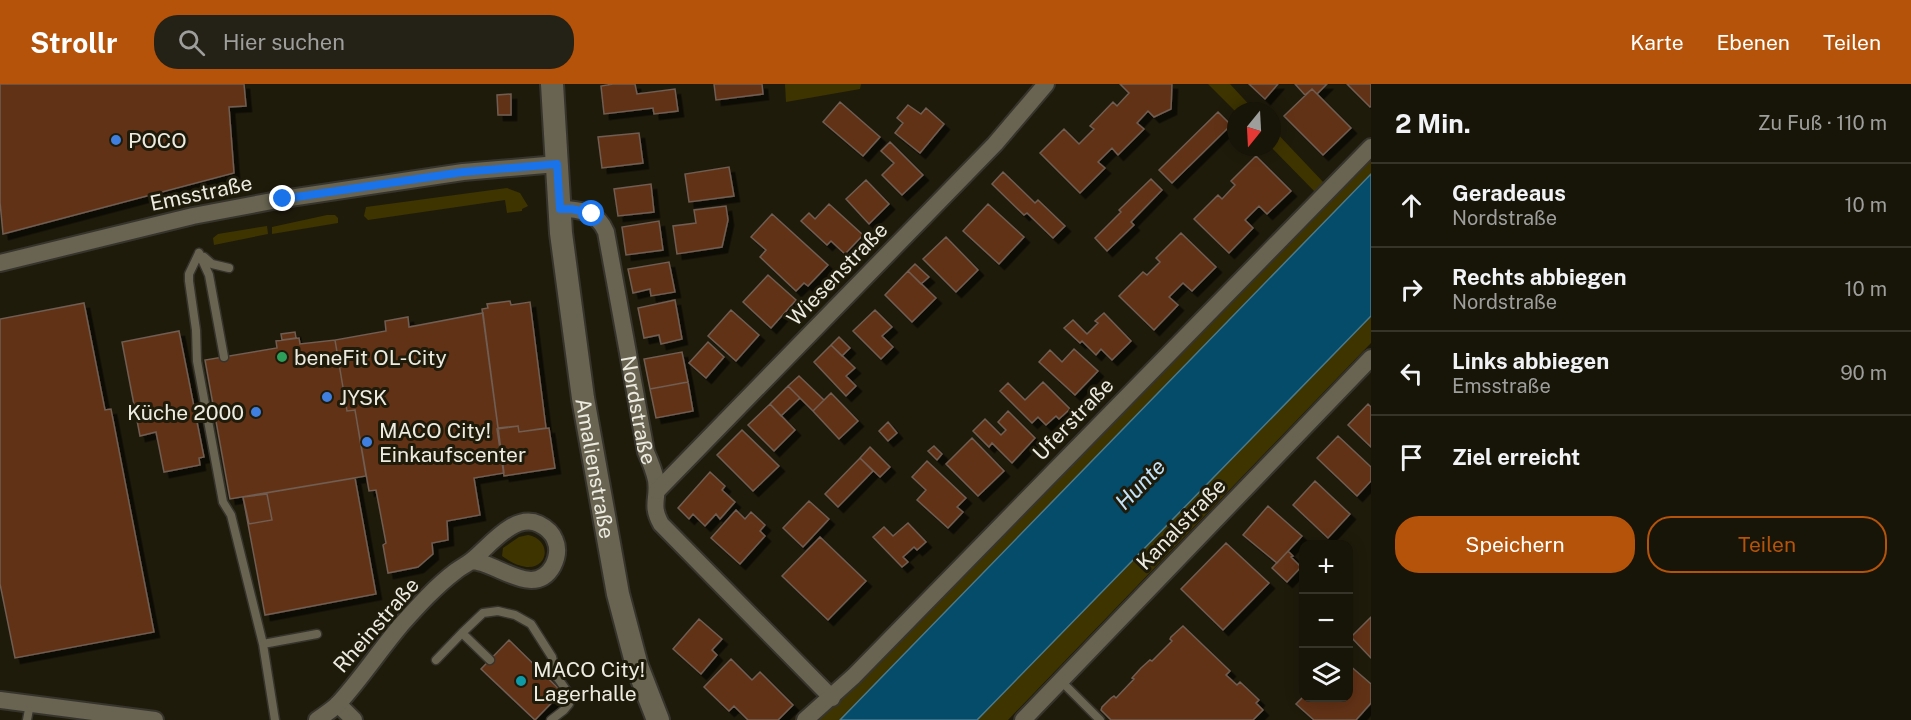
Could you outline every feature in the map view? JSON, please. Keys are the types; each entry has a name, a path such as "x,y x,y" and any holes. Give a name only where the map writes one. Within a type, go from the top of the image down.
{"street":[{"path":"552,84 560,209"},
{"name":"Wiesenstraße","path":"657,491 995,144 1046,84"},
{"name":"Uferstraße","path":"806,720 832,698 1371,147"},
{"name":"Emsstraße","path":"0,263 193,216 283,199 452,173 557,164"},
{"name":"Nordstraße","path":"560,209 572,209 592,214 603,224 606,232 646,452 656,478 655,513 661,524 832,698"},
{"name":"Amalienstraße","path":"560,209 583,398 618,594 637,666 658,720"},
{"name":"Kanalstraße","path":"1023,720 1371,358"},
{"name":"Rheinstraße","path":"316,720 338,704 400,626 423,601 457,570 504,533 526,522 536,522 546,528 557,543 557,554 550,571 534,580 516,578 481,561 471,561"},
{"path":"0,700 28,712 155,720"},
{"path":"338,704 354,720"}],"lane":[{"path":"199,253 212,264 229,268"},
{"path":"199,253 209,274 224,357"},
{"path":"199,253 189,274 196,330 197,361 223,502 231,515 263,644 275,720"},
{"path":"436,660 483,613 498,611 515,615 531,624 552,657 557,677 569,694 569,704 551,720"},
{"path":"462,633 490,660"},
{"path":"263,644 316,634"},
{"path":"1061,681 1100,720"}],"shaded area":[{"path":"785,84 861,84 860,89 786,102"},
{"path":"1208,84 1230,84 1247,102 1227,103"},
{"path":"1281,138 1325,184 1316,193 1280,156"},
{"path":"1371,156 1371,174 840,720 813,720"},
{"path":"507,188 520,193 528,206 522,211 507,213 505,200 368,220 364,216 366,207"},
{"path":"335,215 338,223 272,234 272,227"},
{"path":"267,226 268,234 214,245 213,238 218,234"},
{"path":"1371,316 1371,343 1008,720 977,720"},
{"path":"528,535 538,539 543,545 545,553 543,560 537,565 529,567 517,565 502,556 503,548 519,537"}],"water":[{"name":"Hunte","path":"1371,174 1371,316 977,720 840,720"}],"building":[{"name":"POCO","path":"0,84 244,84 246,106 229,107 234,173 3,234 0,202"},
{"path":"635,84 637,94 675,89 678,111 654,114 653,108 604,114 601,86"},
{"path":"714,84 762,84 763,94 716,100"},
{"path":"1120,84 1172,84 1171,109 1154,117 1148,111 1137,123 1144,129 1118,155 1112,148 1098,162 1105,168 1080,193 1040,153 1064,129 1079,144 1094,129 1090,126 1113,102 1117,106 1129,93"},
{"path":"1249,84 1278,84 1265,99"},
{"path":"1295,84 1327,84 1317,94 1312,89 1305,95"},
{"path":"1347,84 1371,84 1371,106 1370,107"},
{"path":"1312,89 1351,128 1323,155 1284,116"},
{"path":"511,94 511,115 498,115 497,95"},
{"path":"840,102 880,137 863,156 823,122"},
{"path":"908,105 921,114 926,108 944,124 920,153 895,133 903,123 897,118"},
{"path":"1218,112 1227,121 1227,129 1172,183 1159,170"},
{"path":"639,133 643,163 602,168 598,137"},
{"path":"890,142 923,175 902,195 882,175 894,163 881,151"},
{"path":"1256,156 1291,191 1267,214 1259,206 1245,220 1253,228 1229,253 1194,219 1218,195 1222,199 1235,185 1231,181"},
{"path":"729,167 734,196 689,202 685,174"},
{"path":"1003,172 1035,203 1038,200 1065,226 1053,238 1027,213 1024,215 992,184"},
{"path":"1151,179 1162,190 1131,222 1134,225 1107,251 1095,238 1121,212 1119,210"},
{"path":"866,180 889,204 869,224 846,199"},
{"path":"651,184 654,212 618,216 614,189"},
{"path":"829,204 863,235 845,254 831,241 827,245 801,221 809,213 815,219"},
{"path":"988,204 1024,237 999,264 963,231"},
{"path":"726,206 728,220 722,247 677,254 673,226 696,223 694,210"},
{"path":"772,214 828,265 808,286 804,283 796,291 760,257 766,250 751,237"},
{"path":"659,221 663,250 626,255 622,227"},
{"path":"1181,233 1216,267 1192,291 1183,283 1169,297 1178,305 1154,330 1119,296 1143,272 1147,275 1160,262 1156,258"},
{"path":"946,237 978,270 956,292 923,259"},
{"path":"669,262 675,292 651,296 650,289 633,293 628,269"},
{"path":"915,264 929,277 921,284 908,271"},
{"path":"908,271 936,298 912,322 885,295"},
{"path":"768,275 796,300 771,328 743,302"},
{"path":"675,300 682,339 661,344 659,335 644,338 638,308"},
{"path":"510,301 511,305 530,302 546,428 519,432 518,426 498,428 482,309 488,308 487,304"},
{"path":"84,303 105,410 111,409 154,632 15,658 0,584 0,319"},
{"path":"731,310 759,335 736,361 708,336"},
{"path":"875,310 892,327 882,336 893,347 881,359 853,331"},
{"path":"483,313 504,473 474,478 480,515 447,521 448,540 432,543 433,554 418,567 388,573 383,545 386,543 376,490 369,491 355,410 347,411 335,340 386,331 385,321 408,317 409,327"},
{"path":"1104,313 1131,341 1112,360 1101,349 1096,355 1064,328 1073,320 1087,334 1098,323 1095,321"},
{"path":"179,331 204,457 199,458 200,465 164,472 156,432 140,436 122,342"},
{"path":"295,332 296,338 282,340 281,334"},
{"path":"839,337 850,348 842,356 831,345"},
{"path":"299,338 300,344 335,340 347,411 355,410 366,476 230,499 205,360 277,348 276,341"},
{"path":"708,342 724,357 706,378 689,363"},
{"path":"831,345 855,368 846,376 856,386 846,396 814,362"},
{"path":"1074,349 1098,371 1075,395 1039,362 1050,350 1062,362"},
{"path":"682,352 688,382 650,389 644,359"},
{"path":"799,376 824,400 813,411 788,386"},
{"path":"688,382 693,411 656,418 650,389"},
{"path":"1043,382 1070,409 1059,419 1056,416 1046,425 1038,417 1032,423 1000,391 1008,383 1025,400"},
{"path":"788,386 800,398 781,416 770,404"},
{"path":"831,393 858,421 839,439 813,411"},
{"path":"770,404 795,430 774,451 748,425"},
{"path":"1368,404 1371,407 1371,447 1348,425"},
{"path":"1008,411 1035,438 1012,463 992,443 989,447 973,431 985,419 1001,435 1006,430 998,422"},
{"path":"888,422 897,433 888,441 879,431"},
{"path":"518,426 519,432 549,428 555,468 504,476 497,429"},
{"path":"742,430 779,466 753,491 717,455"},
{"path":"1338,436 1371,467 1371,481 1357,496 1317,458"},
{"path":"972,438 1004,471 978,496 946,464"},
{"path":"934,446 942,454 937,460 928,451"},
{"path":"870,447 890,467 880,477 860,458"},
{"path":"860,458 873,471 838,507 825,494"},
{"path":"927,461 966,498 957,507 963,512 948,528 917,500 926,490 912,477"},
{"path":"710,472 725,486 722,490 735,502 720,519 716,514 705,526 693,514 689,519 678,508"},
{"path":"355,478 376,594 265,615 243,497"},
{"path":"1315,481 1350,514 1328,538 1293,505"},
{"path":"267,494 272,520 249,524 243,497"},
{"path":"809,501 829,519 803,547 783,528"},
{"path":"1268,506 1302,536 1277,563 1243,535"},
{"path":"736,510 745,519 751,512 765,525 760,531 765,536 740,564 711,538"},
{"path":"908,523 926,542 917,550 914,547 903,557 908,562 902,567 873,537 884,527 893,536"},
{"path":"820,537 866,581 828,620 782,576"},
{"path":"1226,543 1269,583 1223,630 1181,589"},
{"path":"1288,551 1299,565 1299,569 1287,582 1272,568"},
{"path":"1371,617 1371,658 1353,639 1353,635"},
{"path":"699,619 722,639 712,650 717,655 701,674 673,649"},
{"path":"1183,626 1230,671 1226,675 1237,685 1240,682 1259,700 1256,703 1263,710 1253,720 1111,720 1101,710 1102,707 1114,696 1116,698 1141,668 1150,660 1152,661 1172,641 1171,637"},
{"name":"MACO City! Lagerhalle","path":"509,640 562,692 535,720 481,669"},
{"path":"731,659 752,680 760,672 793,705 778,720 748,720 734,706 729,711 704,687"},
{"path":"1353,668 1371,684 1371,703 1356,720 1314,720 1296,704 1299,701 1353,702"}],"place":[{"name":"POCO","path":"116,140"},
{"name":"beneFit OL-City","path":"282,357"},
{"name":"JYSK","path":"327,397"},
{"name":"Küche 2000","path":"256,412"},
{"name":"MACO City! Einkaufscenter","path":"367,442"},
{"name":"MACO City! Lagerhalle","path":"521,681"}],"route":[{"path":"283,199 463,172 557,164 560,209 572,209 592,214"}]}
